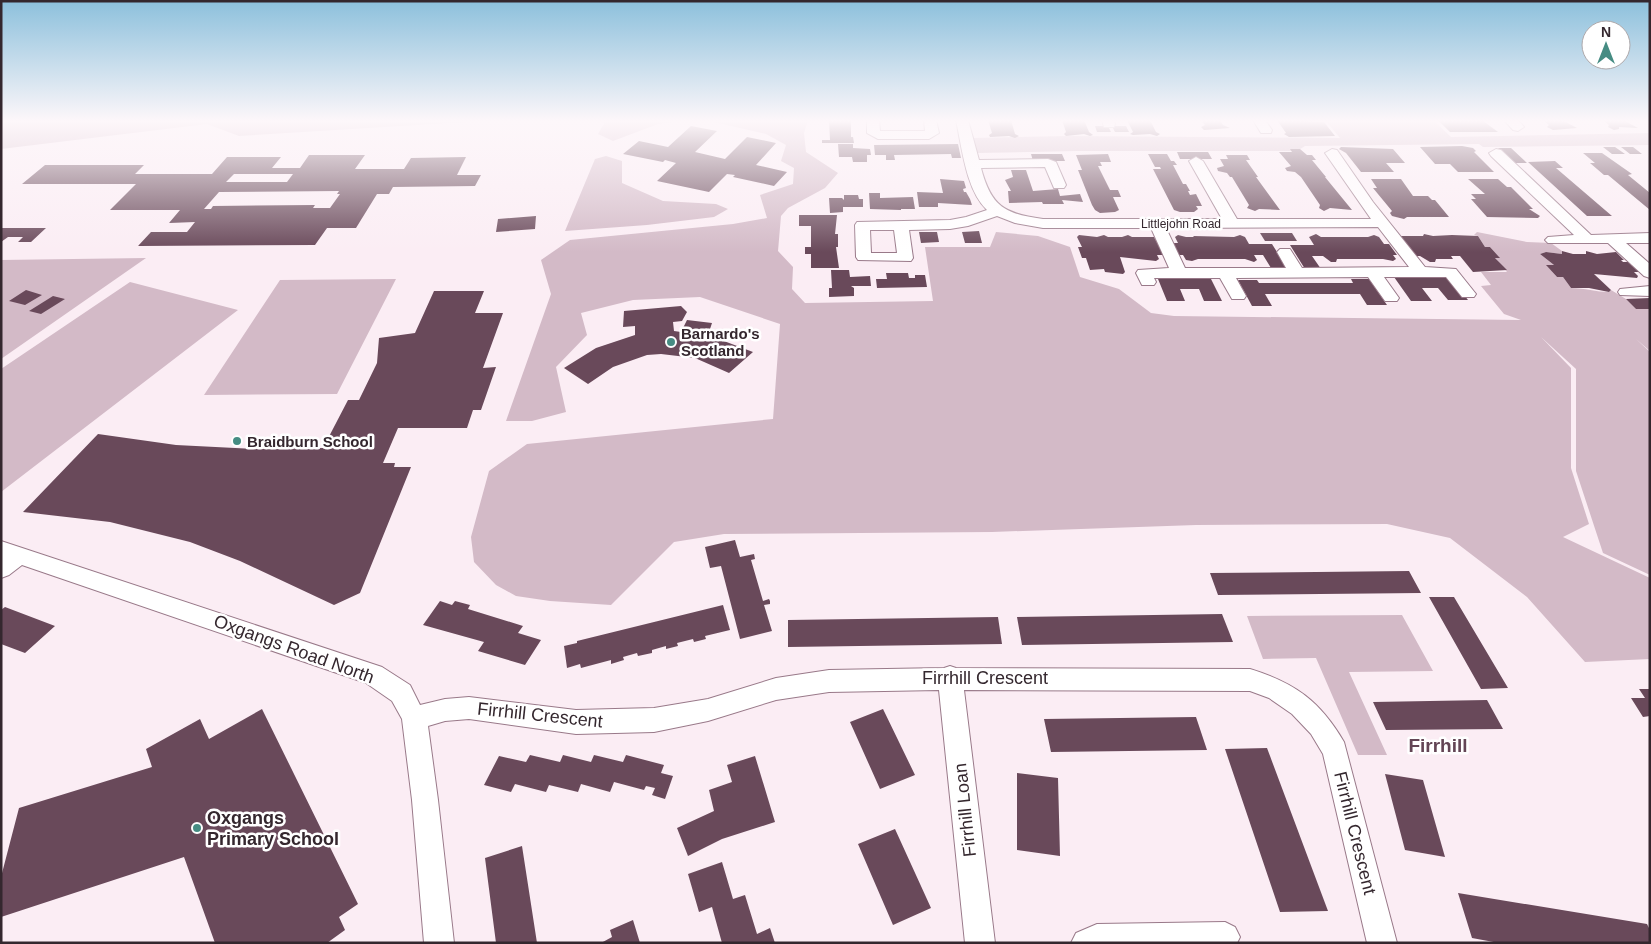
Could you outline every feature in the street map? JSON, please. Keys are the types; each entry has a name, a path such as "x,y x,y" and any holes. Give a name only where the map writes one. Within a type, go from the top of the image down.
{"street":[{"name":"Littlejohn Road","path":"973,164 983,198 998,210 1034,223 1382,223"},
{"path":"1050,164 1059,185"},
{"path":"1198,164 1232,224"},
{"path":"1340,164 1382,223 1421,272"},
{"path":"1508,164 1588,240"},
{"path":"902,225 964,223 990,215 998,210"},
{"path":"1157,224 1179,273"},
{"path":"1553,240 1650,238"},
{"path":"1612,239 1650,273"},
{"path":"1285,252 1298,273"},
{"path":"1373,272 1392,298"},
{"path":"1148,282 1144,273 1450,272 1468,294"},
{"path":"1226,273 1238,296"},
{"path":"1626,292 1650,292"},
{"name":"Oxgangs Road North","path":"7,558 156,600 328,661 374,675 401,693 414,718 439,943"},
{"name":"Firrhill Crescent","path":"414,718 445,710 469,708 576,722 654,720 708,710 776,689 829,681 950,677 1250,680 1272,686 1287,694 1313,717 1326,733 1335,751 1382,943"},
{"name":"Firrhill Loan","path":"950,677 980,943"},
{"path":"1086,943 1097,938 1225,937"}],"shaded area":[{"path":"593,164 622,164 622,183 663,201 716,204 728,209 714,217 647,225 565,231"},
{"path":"787,164 824,164 838,173 825,188 788,208 781,216 778,251 793,267 792,289 805,303 933,301 925,247 990,247 996,232 1038,236 1070,247 1080,277 1119,289 1151,313 1174,316 1521,320 1504,314 1481,286 1491,285 1481,272 1507,272 1495,258 1499,257 1490,247 1485,247 1478,236 1474,235 1477,232 1527,242 1551,243 1562,251 1562,254 1546,252 1540,254 1554,265 1547,266 1557,277 1563,277 1571,288 1604,292 1611,290 1626,299 1636,309 1650,309 1650,351 1636,339 1650,352 1650,575 1603,553 1576,471 1576,369 1541,337 1571,368 1571,468 1589,524 1563,537 1650,578 1650,659 1585,662 1527,597 1450,538 1387,524 1196,525 992,532 724,534 674,542 611,605 550,601 516,596 496,585 474,562 471,537 489,471 527,444 773,419 780,324 700,297 633,300 581,313 587,335 556,367 566,412 532,421 506,421 551,294 541,260 570,240 733,224 767,218 760,195 793,184 794,168"},
{"path":"146,258 1,359 1,260"},
{"path":"396,279 337,394 204,395 280,280"},
{"path":"130,282 238,310 1,492 1,369"},
{"path":"1402,615 1433,671 1349,672 1387,755 1358,755 1316,658 1263,659 1247,616"}],"building":[{"path":"221,164 275,164 272,168 300,168 303,164 359,164 355,169 404,169 407,164 462,164 457,175 481,175 475,186 393,187 389,194 377,194 356,228 327,228 315,245 138,246 151,232 187,232 195,222 169,223 180,210 110,210 136,184 22,184 45,165 144,165 135,174 212,174","holes":["234,174 293,174 287,182 226,182","339,191 337,194 340,194 330,208 313,208 315,205 213,206 211,209 204,209 219,192"]},
{"path":"675,164 757,164 787,172 774,186 727,174 709,192 657,181"},
{"path":"1080,164 1101,164 1102,166 1098,166 1110,190 1118,190 1121,197 1113,197 1119,210 1100,213 1095,210 1078,170 1082,170"},
{"path":"1153,164 1176,164 1173,165 1183,184 1186,184 1190,195 1196,194 1202,206 1196,206 1198,209 1194,212 1174,210 1153,169 1161,169 1160,167 1155,167"},
{"path":"1223,164 1249,164 1280,210 1259,209 1255,211 1247,208 1249,205 1232,177 1227,173 1218,171 1217,168 1224,166"},
{"path":"1289,164 1315,164 1352,210 1330,208 1324,211 1319,208 1320,205 1301,177 1295,172 1287,171 1285,168 1291,166"},
{"path":"1355,164 1387,164 1394,172 1361,172"},
{"path":"1450,164 1486,164 1494,172 1458,172"},
{"path":"1530,164 1558,164 1563,168 1556,168 1612,216 1587,216"},
{"path":"1591,164 1618,164 1632,174 1628,175 1650,193 1650,210 1608,175 1604,175"},
{"path":"1011,170 1026,170 1033,191 1058,189 1060,196 1080,194 1083,202 1062,200 1064,204 1043,204 1042,202 1009,203 1008,191 1011,191 1005,180 1013,177"},
{"path":"940,179 964,181 966,188 963,189 964,192 966,192 972,205 938,203 938,207 919,207 917,192 943,193"},
{"path":"1371,179 1401,179 1413,196 1428,196 1435,200 1449,217 1407,217 1404,219 1392,216 1390,213 1392,211 1373,188 1377,188"},
{"path":"1468,179 1498,179 1507,187 1511,187 1533,209 1529,209 1540,216 1538,218 1487,217 1471,199 1476,199 1471,194 1485,194"},
{"path":"869,193 880,193 880,198 913,197 915,209 870,209"},
{"path":"844,195 858,195 859,199 863,199 863,207 843,207 843,212 830,213 829,198 842,198 844,200"},
{"path":"799,215 837,215 835,234 838,234 838,247 836,247 839,268 811,268 811,254 805,254 805,247 811,247 811,226 799,226"},
{"path":"536,216 535,229 496,232 498,219"},
{"path":"1,228 46,228 31,242 18,242 23,237 8,237 1,242"},
{"path":"979,231 982,243 965,243 962,232"},
{"path":"919,232 937,232 939,242 921,243"},
{"path":"1260,233 1292,233 1297,241 1265,241"},
{"path":"1316,234 1321,237 1368,237 1374,235 1379,237 1384,244 1389,244 1397,255 1393,255 1396,259 1393,261 1383,259 1337,259 1336,262 1331,262 1323,256 1312,256 1321,269 1305,269 1290,245 1314,245 1309,237"},
{"path":"1424,234 1433,236 1478,236 1485,247 1490,247 1500,258 1495,258 1507,270 1473,272 1460,256 1451,256 1453,259 1436,259 1435,262 1430,262 1420,256 1413,256 1400,236 1423,236"},
{"path":"1079,235 1097,237 1104,235 1108,237 1122,237 1128,235 1132,237 1154,237 1164,255 1157,255 1159,259 1156,261 1120,257 1125,272 1123,274 1105,272 1104,269 1090,270 1086,258 1082,258 1078,247 1082,247 1077,237"},
{"path":"1178,235 1186,237 1234,237 1240,235 1245,237 1249,244 1272,244 1287,268 1271,268 1263,255 1254,255 1257,260 1254,262 1245,259 1186,260 1183,255 1179,255 1173,243 1178,243 1175,237"},
{"path":"1562,251 1573,254 1586,254 1586,251 1597,254 1616,252 1624,260 1621,260 1623,262 1628,262 1640,272 1634,272 1638,276 1637,278 1594,274 1611,290 1609,292 1589,288 1571,288 1563,277 1557,277 1546,265 1554,265 1540,254 1546,252 1562,254"},
{"path":"831,270 849,270 850,277 870,276 871,286 851,286 854,288 854,296 829,297 829,288 832,288"},
{"path":"886,273 908,273 909,278 915,278 915,275 925,275 927,287 877,288 876,279 887,279"},
{"path":"1195,277 1211,279 1222,301 1204,301 1199,289 1180,289 1185,301 1167,301 1158,279"},
{"path":"1394,277 1450,277 1468,300 1448,300 1438,288 1422,288 1432,301 1411,301"},
{"path":"1351,279 1369,279 1387,305 1367,305 1360,294 1265,294 1272,306 1252,306 1238,280 1257,280 1259,283 1353,283"},
{"path":"26,290 42,295 25,305 9,301"},
{"path":"434,291 484,291 475,313 503,313 483,368 496,367 481,410 473,410 467,428 398,428 383,463 395,463 394,467 411,467 360,593 334,605 240,561 190,542 110,522 23,512 98,434 176,445 255,449 323,448 348,400 359,400 377,363 379,338 415,333"},
{"path":"53,296 65,299 41,314 29,311"},
{"path":"1650,298 1650,309 1636,309 1626,299"},
{"name":"Barnardo's Scotland","path":"681,306 687,312 682,321 673,322 674,331 681,332 687,320 712,323 708,335 753,352 729,373 695,358 661,354 647,355 613,367 588,384 564,368 596,348 635,335 635,326 623,327 624,311"},
{"path":"735,540 740,557 754,554 755,559 751,560 763,601 769,599 770,601 770,604 764,605 772,631 740,639 721,566 710,568 705,547"},
{"path":"1409,571 1421,593 1218,595 1210,573"},
{"path":"1429,597 1454,597 1508,688 1481,689"},
{"path":"440,601 452,605 455,601 470,605 468,609 523,626 518,633 541,640 525,665 478,651 484,642 423,625"},
{"path":"723,605 730,630 705,636 706,639 694,642 693,639 677,643 678,646 666,649 666,646 652,650 652,653 638,656 637,653 623,657 624,660 611,664 611,660 581,668 580,664 567,668 564,646 577,643 577,641"},
{"path":"5,607 55,626 25,653 1,644 1,610"},
{"path":"1222,614 1233,642 1022,645 1017,617"},
{"path":"998,617 1002,644 788,647 788,620"},
{"path":"1639,689 1650,689 1650,716 1643,717 1631,698 1645,698"},
{"path":"1487,700 1503,729 1386,730 1373,702"},
{"path":"262,709 358,904 339,917 345,930 327,943 215,943 184,857 1,917 1,877 19,808 152,767 146,749 200,719 209,739"},
{"path":"883,709 915,775 880,789 850,722"},
{"path":"1196,717 1207,750 1051,752 1044,719"},
{"path":"1267,748 1328,911 1280,912 1225,749"},
{"path":"530,755 560,762 563,755 591,762 594,755 623,762 626,755 664,765 661,773 673,776 665,799 652,795 655,788 646,786 644,790 614,782 610,792 581,784 578,792 549,785 546,792 515,784 511,792 484,785 499,756 526,762"},
{"path":"755,756 775,822 722,839 688,856 677,828 714,811 709,790 732,782 727,765"},
{"path":"1017,773 1058,778 1060,856 1017,850"},
{"path":"1385,774 1423,780 1445,857 1405,850"},
{"path":"895,829 931,908 893,925 858,844"},
{"path":"522,846 537,943 496,943 485,858"},
{"path":"722,862 733,899 745,895 757,934 770,928 775,943 722,943 712,907 699,912 688,874"},
{"path":"1458,893 1647,924 1650,930 1650,943 1499,943 1472,938"},
{"path":"633,920 640,943 601,943 612,937 610,930"}],"place":[{"name":"Barnardo's Scotland","path":"671,342"},
{"name":"Braidburn School","path":"237,441"},
{"name":"Oxgangs Primary School","path":"197,828"}],"district":[{"name":"Firrhill","path":"1438,745"}]}
